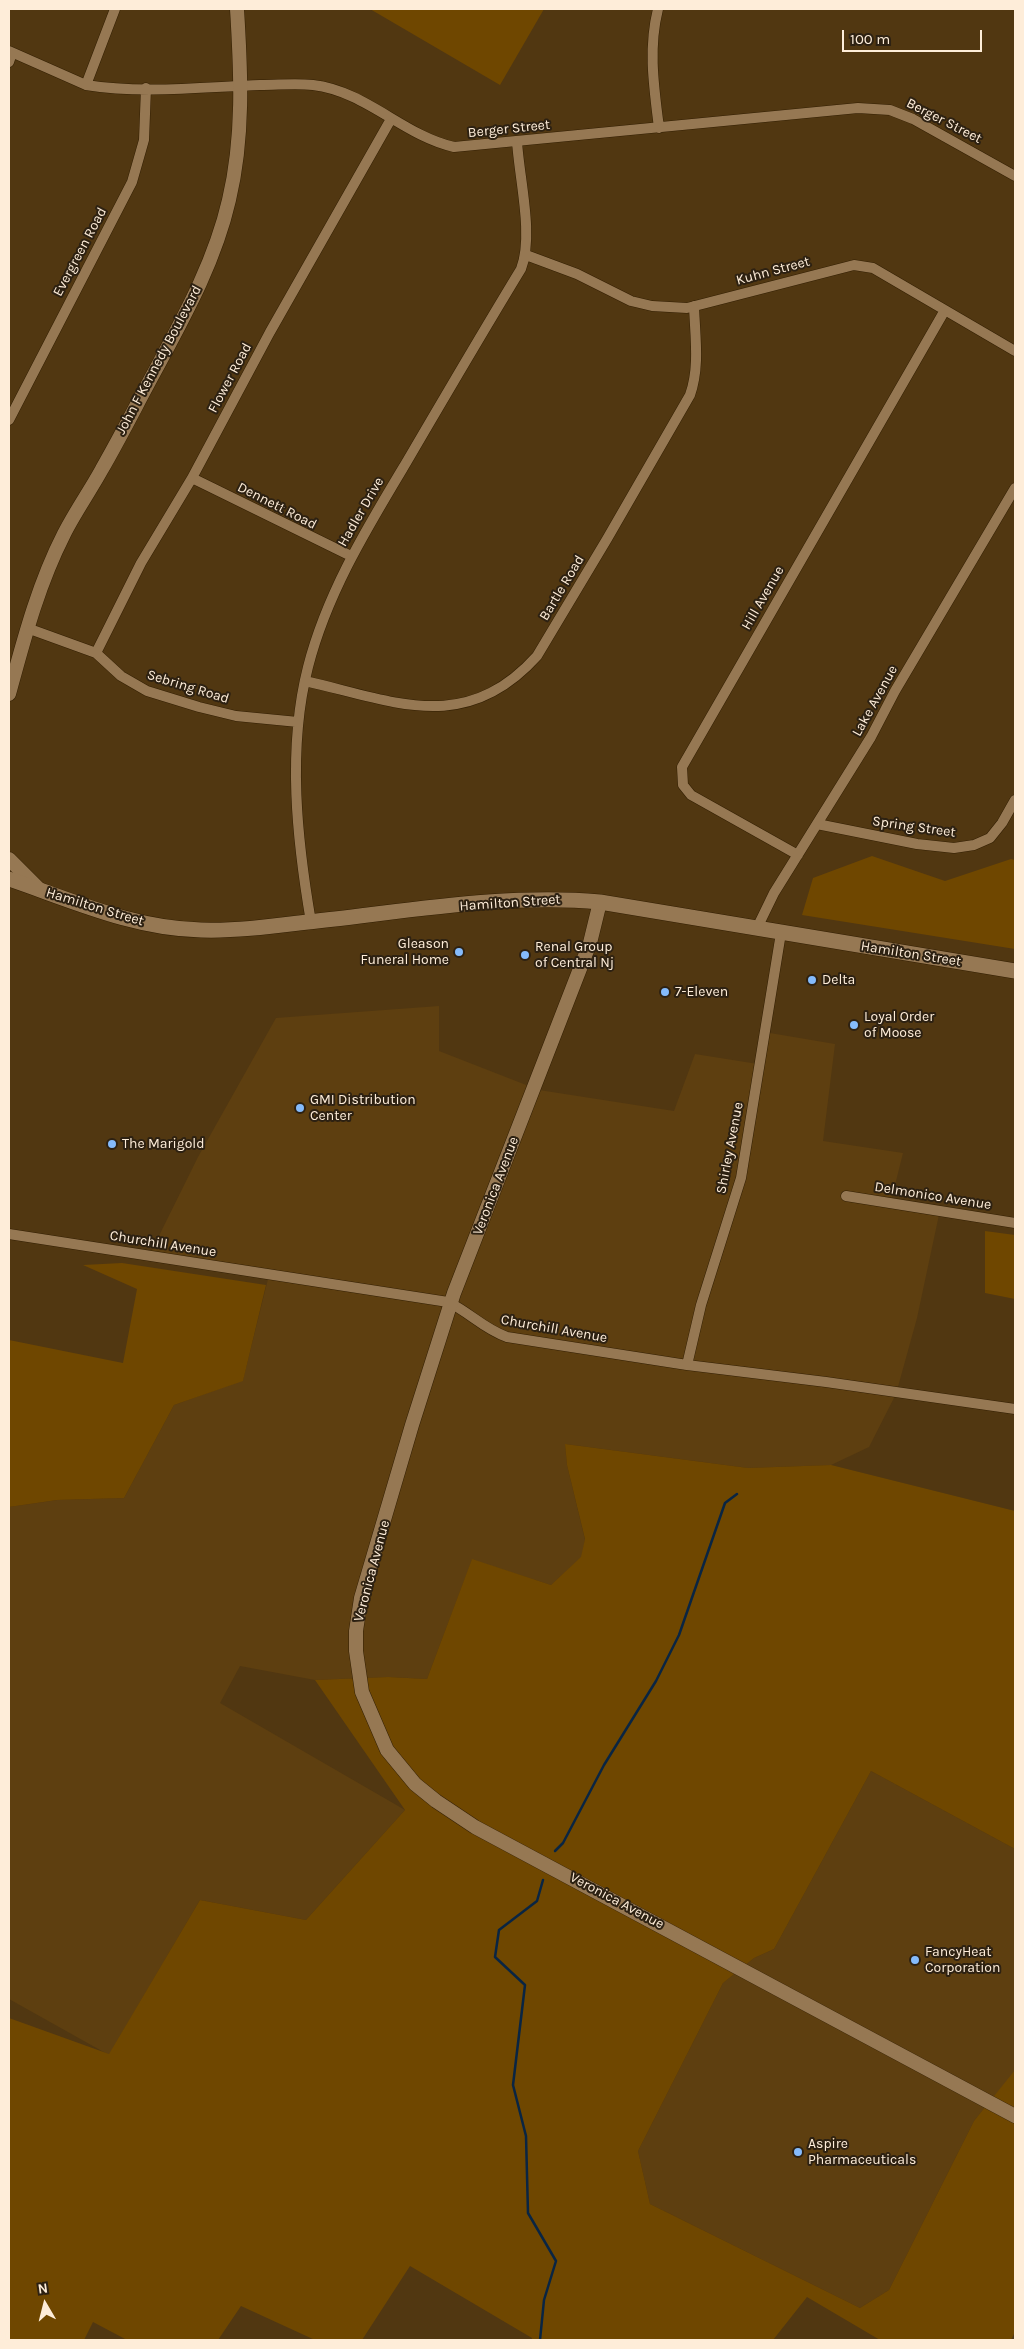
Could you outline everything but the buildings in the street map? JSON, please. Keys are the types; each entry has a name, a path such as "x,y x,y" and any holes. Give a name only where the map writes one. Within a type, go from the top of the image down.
{"main road":[{"name":"Hamilton Street","path":"9,879 128,920 163,927 228,930 505,901 567,899 600,902 1015,971"}],"street":[{"path":"86,84 115,9"},
{"name":"John F Kennedy Boulevard","path":"10,685 46,570 186,312 208,265 229,200 236,165 242,86 238,9"},
{"path":"658,9 652,32 651,58 659,128"},
{"name":"Berger Street","path":"10,55 86,84 146,88 296,84 329,88 348,94 423,138 454,148 858,108 881,109 913,119 1015,176"},
{"name":"Evergreen Road","path":"9,420 132,182 144,140 146,88"},
{"name":"Flower Road","path":"96,653 142,563 192,478 270,332 391,119"},
{"name":"Hadler Drive","path":"311,922 297,812 298,722 305,681 321,629 351,556 521,269 526,255 517,141"},
{"name":"Kuhn Street","path":"526,255 577,274 631,301 665,308 694,306 854,265 862,265 873,268 1015,351"},
{"name":"Bartle Road","path":"305,681 419,707 442,707 469,702 490,693 511,681 525,669 536,656 607,539 690,395 695,381 696,364 694,306"},
{"name":"Hill Avenue","path":"798,855 691,795 682,785 682,767 945,310"},
{"name":"Dennett Road","path":"192,478 351,556"},
{"name":"Lake Avenue","path":"756,928 774,894 871,737 895,691 1015,488"},
{"name":"Sebring Road","path":"27,628 96,653 121,676 146,691 236,716 298,722"},
{"name":"Spring Street","path":"817,824 908,843 954,848 974,846 990,838 1002,823 1015,800"},
{"path":"9,859 40,890"},
{"name":"Veronica Avenue","path":"600,902 590,944 452,1304 412,1425 361,1598 356,1631 356,1651 362,1692 387,1750 415,1784 436,1801 475,1827 1015,2116"},
{"name":"Shirley Avenue","path":"687,1365 701,1305 741,1178 781,932"},
{"name":"Delmonico Avenue","path":"846,1196 1015,1223"},
{"name":"Churchill Avenue","path":"9,1234 452,1304 493,1332 506,1337 687,1365 826,1382 1015,1409"}],"shaded area":[{"path":"370,9 544,9 500,85"},
{"path":"872,856 945,881 1011,859 1015,860 1015,949 802,915 813,878"},
{"path":"439,1006 439,1051 539,1090 674,1111 695,1054 764,1065 770,1033 835,1044 823,1141 903,1153 890,1205 940,1210 917,1318 896,1394 869,1447 831,1465 748,1468 565,1444 567,1465 585,1540 582,1557 551,1585 472,1560 427,1679 388,1677 315,1680 240,1666 220,1703 405,1810 306,1920 200,1900 109,2055 9,1999 9,1507 57,1500 124,1498 174,1405 243,1380 269,1275 148,1258 198,1157 276,1018"},
{"path":"985,1231 1015,1235 1015,1299 985,1293"},
{"path":"122,1263 266,1285 243,1381 174,1405 124,1498 57,1500 9,1507 9,1340 123,1363 137,1289 83,1265"},
{"path":"565,1444 748,1468 831,1465 1015,1511 1015,1849 871,1771 774,1949 754,1958 723,1983 638,2151 650,2204 860,2308 889,2290 974,2121 1015,2070 1015,2332 1011,2340 880,2340 807,2297 773,2340 532,2340 532,2338 410,2266 362,2340 315,2340 241,2306 218,2340 127,2340 93,2322 84,2340 9,2340 9,2018 109,2054 200,1900 306,1920 405,1810 315,1680 388,1677 427,1679 472,1559 551,1585 581,1557 585,1539 567,1465"},
{"path":"871,1771 1015,1849 1015,2072 974,2121 889,2290 860,2308 650,2204 638,2151 723,1983 754,1958 774,1949"}],"waterway":[{"path":"555,1851 563,1843 604,1765 656,1681 679,1635 725,1503 737,1494"},
{"path":"540,2340 544,2300 556,2261 528,2213 526,2136 513,2085 525,1985 495,1957 499,1930 537,1901 543,1880"}],"place":[{"name":"Gleason Funeral Home","path":"459,952"},
{"name":"Renal Group of Central Nj","path":"525,955"},
{"name":"Delta","path":"812,980"},
{"name":"7-Eleven","path":"665,992"},
{"name":"Loyal Order of Moose","path":"854,1025"},
{"name":"GMI Distribution Center","path":"300,1108"},
{"name":"The Marigold","path":"112,1144"},
{"name":"FancyHeat Corporation","path":"915,1960"},
{"name":"Aspire Pharmaceuticals","path":"798,2152"}]}
